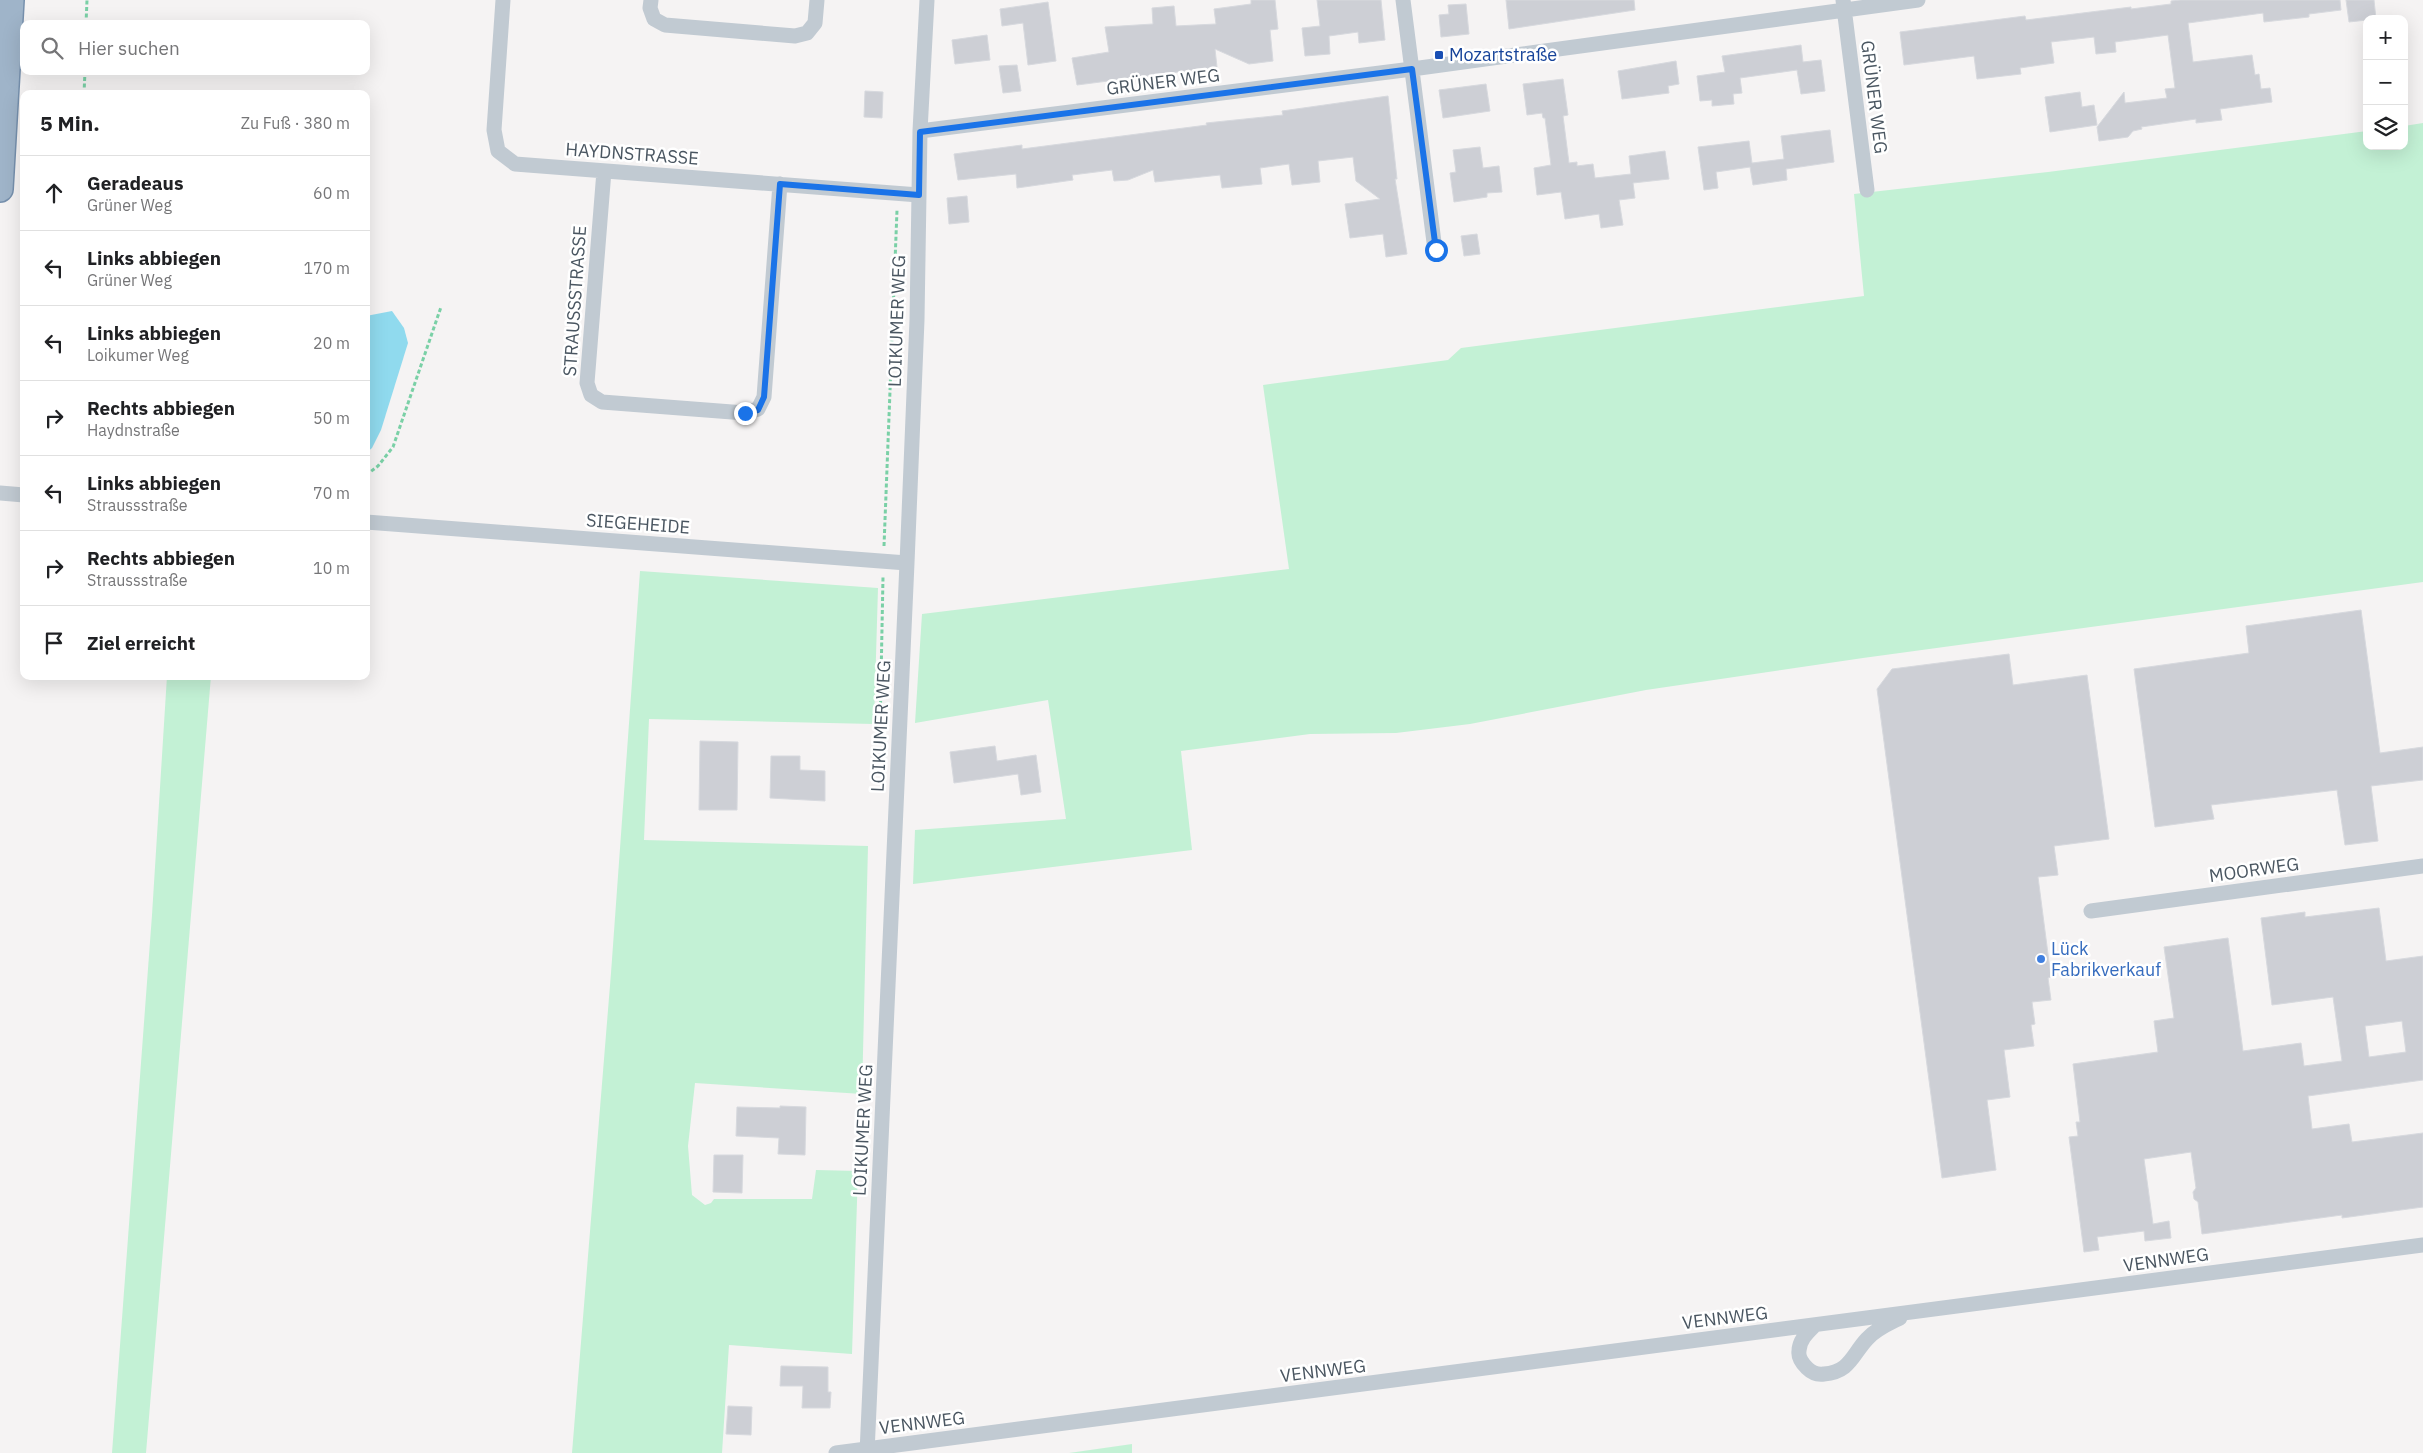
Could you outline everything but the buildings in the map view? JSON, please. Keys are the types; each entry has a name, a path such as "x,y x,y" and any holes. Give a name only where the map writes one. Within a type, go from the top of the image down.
{"highway":[{"path":"0,190 11,0"}],"street":[{"name":"HAYDNSTRASSE","path":"503,0 494,130 498,151 515,164 919,195"},
{"path":"651,0 650,8 654,19 665,24 795,36 807,33 815,23 817,0"},
{"name":"LOIKUMER WEG","path":"868,1451 917,320 920,132 927,0"},
{"path":"1403,0 1436,250"},
{"name":"GRÜNER WEG","path":"920,132 1412,69 1844,5 1918,0"},
{"name":"GRÜNER WEG","path":"1844,5 1867,190"},
{"name":"STRAUSSSTRASSE","path":"604,172 587,383 591,396 602,402 745,413 758,410 764,397 780,184"},
{"path":"0,493 20,495"},
{"name":"SIEGEHEIDE","path":"370,522 907,563"},
{"name":"MOORWEG","path":"2091,911 2423,866"},
{"name":"VENNWEG","path":"836,1453 868,1451 2423,1245"},
{"name":"VENNWEG","path":"1815,1325 1803,1339 1798,1352 1802,1364 1810,1372 1819,1375 1835,1373 1848,1365 1867,1339 1877,1330 1914,1312"}],"path":[{"path":"86,20 87,0"},
{"path":"84,90 85,75"},
{"path":"370,472 378,466 393,447 441,307"}],"green space":[{"path":"2423,123 2423,582 1863,658 1646,690 1470,724 1396,733 1310,734 1181,751 1192,850 913,884 915,830 1066,819 1048,700 915,723 922,614 1289,569 1263,385 1448,360 1461,348 1864,296 1854,194 2048,172 2363,132 2363,150 2408,150 2408,125"},
{"path":"640,571 878,588 874,724 649,719 644,840 868,846 862,1094 695,1083 688,1146 692,1195 705,1205 711,1203 714,1199 812,1199 816,1170 858,1171 852,1354 729,1345 722,1453 572,1453 611,973"},
{"path":"167,680 211,680 146,1453 112,1453 152,915"},
{"path":"1132,1444 1132,1453 1069,1453"}],"water":[{"path":"392,311 404,328 408,343 381,430 370,450 370,315"}],"place":[{"name":"Mozartstraße","path":"1439,55"},
{"name":"Lück Fabrikverkauf","path":"2041,959"}],"route":[{"path":"745,413 758,410 764,397 780,184 919,195 920,132 1412,69 1436,250"}]}
